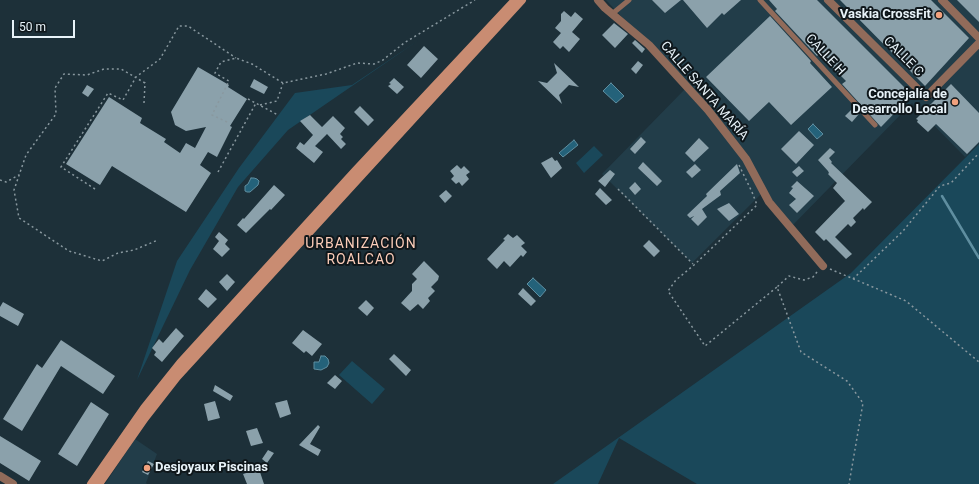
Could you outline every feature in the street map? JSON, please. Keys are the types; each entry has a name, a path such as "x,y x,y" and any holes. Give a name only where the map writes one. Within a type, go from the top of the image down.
{"main road":[{"path":"91,484 144,408 180,362 355,171 515,0"},
{"path":"99,484 145,418 176,377 522,0"}],"street":[{"name":"CALLE SANTA MARÍA","path":"598,0 612,14 649,45 708,110 746,159 769,202 823,266"},
{"name":"CALLE C","path":"828,0 926,97 979,43"},
{"path":"942,0 979,38"},
{"path":"0,476 13,484"},
{"path":"0,482 4,484"}],"lane":[{"path":"612,14 629,0"},
{"name":"CALLE H","path":"760,0 875,125"}],"path":[{"path":"95,189 61,167 108,93 123,100 136,77 160,59 179,26 188,26 236,58 252,64 283,84 326,74 356,63 374,64 383,60 404,43 475,0"},
{"path":"227,122 212,115 229,81 216,73 221,62 236,58"},
{"path":"144,103 145,83 121,69 104,69 87,75 64,74 55,88 56,114 26,155 14,190 19,218 69,251 102,261 118,253 134,250 158,240"},
{"path":"260,105 277,100 283,84"},
{"path":"248,99 278,115"},
{"path":"218,172 256,103"},
{"path":"853,279 903,231 940,186 951,183 979,153"},
{"path":"737,161 757,205 676,280 668,292 705,346 790,276 804,280 813,277 823,266 906,301 979,362"},
{"path":"0,180 6,182 19,175"},
{"path":"618,189 694,264"},
{"path":"777,287 801,352 847,381 863,404 849,484"}],"shaded area":[{"path":"606,0 979,0 979,143 965,157 912,103 790,228 763,192 692,263 602,174 686,88 665,63"},
{"path":"419,40 288,130 238,187 190,270 137,380 177,261 239,168 295,93 352,85"},
{"path":"611,83 624,96 616,103 603,91"},
{"path":"813,124 823,134 817,139 808,129"},
{"path":"574,140 578,145 563,157 559,153"},
{"path":"979,144 979,484 697,484 619,438 598,484 553,484 851,273"},
{"path":"594,146 603,155 584,173 576,163"},
{"path":"251,178 259,181 258,185 250,192 247,192 245,191 245,186"},
{"path":"533,278 546,290 540,297 527,284"},
{"path":"321,356 325,356 328,359 329,363 327,367 321,370 314,369 314,362 319,362"},
{"path":"352,361 385,389 372,404 339,375"},
{"path":"135,439 157,454 146,483 147,484 105,484"}],"building":[{"path":"652,0 681,0 665,13"},
{"path":"683,0 741,0 724,15 722,13 707,28"},
{"path":"769,0 817,0 912,95 881,127 842,84 846,81 819,54 817,56 775,11 777,9"},
{"path":"840,0 931,0 969,38 925,86"},
{"path":"957,0 979,0 979,22"},
{"path":"564,11 571,17 575,12 583,19 572,32 580,39 569,52 563,46 560,49 553,42 561,33 555,28 561,21 561,14"},
{"path":"770,16 811,61 810,63 832,87 791,125 769,102 749,121 706,77"},
{"path":"614,23 628,34 615,48 602,35"},
{"path":"635,40 645,49 642,53 632,43"},
{"path":"424,46 438,59 421,78 407,65"},
{"path":"638,61 643,65 636,74 631,69"},
{"path":"554,63 579,87 569,85 559,95 562,104 538,81 547,83 557,73"},
{"path":"198,67 229,85 228,87 247,99 230,126 232,127 217,157 208,152 200,165 211,173 186,212 112,166 100,185 66,164 109,97 142,118 140,123 166,139 164,142 180,153 186,143 195,148 206,127 186,131 175,125 171,112"},
{"path":"394,78 404,87 397,94 388,86"},
{"path":"254,79 268,87 264,94 250,87"},
{"path":"951,84 979,113 979,142 967,154 936,124 928,132 917,122 918,120 916,119"},
{"path":"87,85 94,89 88,97 82,93"},
{"path":"360,106 374,120 368,126 354,112"},
{"path":"853,108 859,114 852,122 845,116"},
{"path":"310,115 322,127 333,116 345,128 340,134 343,137 341,139 346,144 341,149 327,134 315,146 323,152 314,163 296,148 300,142 304,145 313,135 300,121"},
{"path":"799,131 814,145 796,164 781,149"},
{"path":"641,137 646,142 635,154 630,149"},
{"path":"699,138 709,148 694,162 685,153"},
{"path":"830,148 835,152 829,158 832,162 831,163 872,202 864,210 863,208 853,218 856,222 851,227 848,224 835,237 852,254 846,259 826,239 824,241 815,232 845,201 833,188 837,183 828,174 828,171 818,160"},
{"path":"552,157 555,161 557,160 562,168 551,178 541,163"},
{"path":"643,162 662,181 657,186 638,168"},
{"path":"695,164 701,170 692,178 686,172"},
{"path":"737,164 740,173 720,191 721,195 702,209 707,217 698,226 691,219 694,216 690,218 687,215"},
{"path":"457,165 461,169 464,166 470,172 466,175 469,179 462,186 459,182 456,184 451,179 454,176 450,171"},
{"path":"799,166 804,171 797,177 792,172"},
{"path":"610,170 615,174 605,187 598,181"},
{"path":"797,181 814,196 797,213 789,205 796,199 789,193 793,188 791,187"},
{"path":"635,182 641,189 635,195 629,188"},
{"path":"274,185 285,195 246,233 237,225"},
{"path":"600,188 612,200 606,205 595,194"},
{"path":"446,190 452,196 445,203 439,196"},
{"path":"729,203 739,214 729,221 717,209"},
{"path":"219,232 228,240 225,244 230,249 222,257 213,249 219,241 215,237"},
{"path":"508,234 513,238 517,235 525,243 521,246 527,252 523,257 521,255 510,267 504,261 497,269 487,259 505,240 503,239"},
{"path":"649,240 660,251 654,257 643,246"},
{"path":"424,261 439,276 438,280 431,287 435,291 428,298 430,301 423,309 418,304 410,311 401,303 412,291 412,284 417,279 412,274"},
{"path":"227,274 235,282 227,291 219,282"},
{"path":"523,288 536,301 531,306 518,294"},
{"path":"206,289 217,299 208,308 198,299"},
{"path":"366,300 374,308 367,316 358,308"},
{"path":"3,302 24,314 18,326 0,316 0,307"},
{"path":"176,328 184,336 162,362 154,355 156,352 152,348 159,339 163,343"},
{"path":"303,330 322,344 312,356 306,351 304,353 292,343"},
{"path":"61,340 115,376 103,394 61,366 22,431 3,419 37,364 42,368"},
{"path":"394,354 411,370 406,376 389,359"},
{"path":"335,375 342,381 335,389 327,383"},
{"path":"215,385 233,396 230,401 213,391"},
{"path":"287,400 291,414 280,418 275,403"},
{"path":"215,401 220,418 208,421 204,404"},
{"path":"91,402 109,414 77,466 58,454"},
{"path":"318,425 320,427 310,444 321,450 318,456 299,445"},
{"path":"257,428 263,443 251,446 246,431"},
{"path":"0,436 41,461 29,481 0,463"},
{"path":"268,450 274,453 267,463 262,459"},
{"path":"148,461 154,464 148,475 142,472"},
{"path":"259,469 264,484 247,484 243,474"}],"waterway":[{"path":"942,196 979,258"}],"place":[{"name":"Vaskia CrossFit","path":"939,15"},
{"name":"Concejalía de Desarrollo Local","path":"955,102"},
{"name":"Desjoyaux Piscinas","path":"147,468"}],"district":[{"name":"URBANIZACIÓN ROALCAO","path":"361,252"}]}
